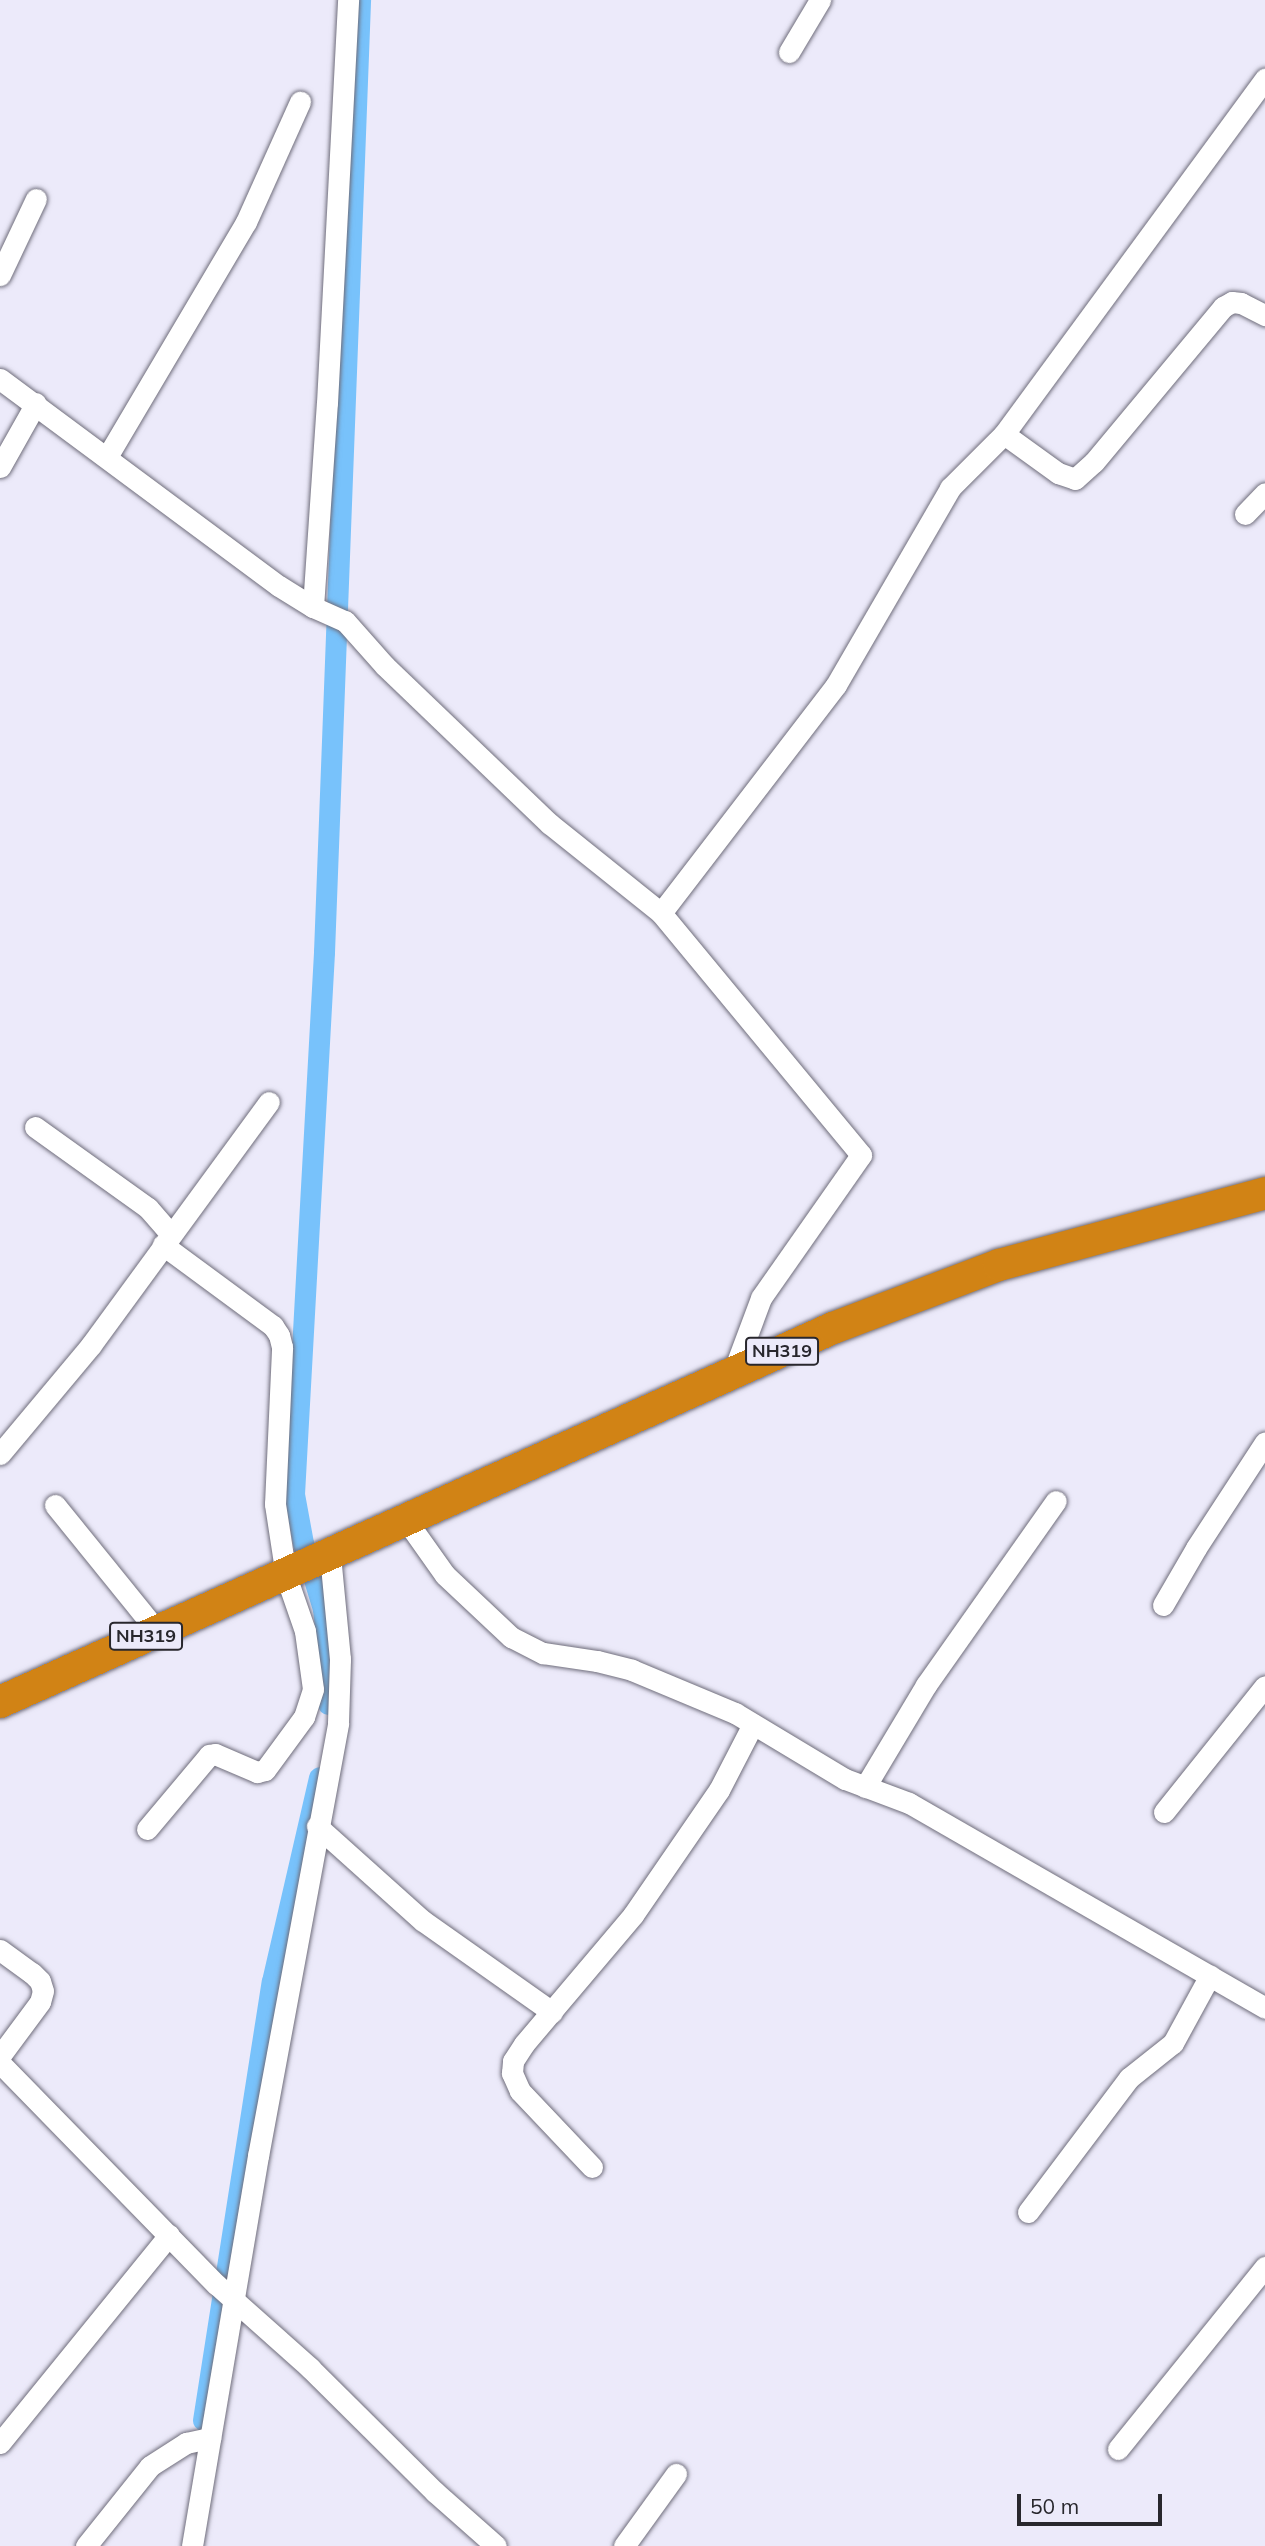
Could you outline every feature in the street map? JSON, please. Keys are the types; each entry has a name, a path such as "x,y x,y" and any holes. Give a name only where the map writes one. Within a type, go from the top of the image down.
{"highway":[{"name":"NH319","path":"0,1702 833,1328 999,1265 1265,1193"}],"street":[{"path":"318,609 348,0"},
{"path":"789,52 820,0"},
{"path":"661,913 836,685 950,488 1004,434 1265,79"},
{"path":"107,457 246,222 300,102"},
{"path":"0,275 36,199"},
{"path":"1004,434 1058,473 1075,479 1094,462 1223,307 1232,302 1241,303 1265,315"},
{"path":"0,379 36,403 279,586 345,621 385,666 550,824 661,913 861,1155 761,1298 733,1373"},
{"path":"0,467 36,403"},
{"path":"1245,514 1265,493"},
{"path":"0,1454 91,1345 269,1102"},
{"path":"35,1127 148,1208 167,1239 273,1326 279,1335 282,1347 275,1504 307,1566 340,1660 338,1723 226,2293 200,2440 192,2546"},
{"path":"1163,1605 1196,1548 1265,1442"},
{"path":"864,1787 926,1685 1056,1501"},
{"path":"55,1505 157,1631"},
{"path":"406,1520 445,1575 511,1637 543,1653 597,1661 658,1679 753,1724 845,1779 909,1803 1097,1914 1265,2008"},
{"path":"147,1829 209,1755 215,1754 257,1772 265,1770 304,1717 313,1689 305,1631 307,1566"},
{"path":"1164,1812 1265,1686"},
{"path":"592,2166 520,2091 512,2073 513,2061 524,2044 599,1958 671,1861 719,1790 753,1724"},
{"path":"317,1826 423,1920 552,2012"},
{"path":"0,1950 32,1973 40,1981 43,1991 40,2002 0,2056"},
{"path":"1028,2212 1129,2078 1173,2043 1210,1975"},
{"path":"0,2063 226,2293 310,2368 435,2492 473,2538 496,2546"},
{"path":"0,2443 169,2235"},
{"path":"1118,2449 1265,2267"},
{"path":"86,2546 137,2478 165,2455 200,2440"},
{"path":"624,2546 676,2474"}],"waterway":[{"path":"328,1704 329,1662 323,1609 303,1543 294,1494 324,952 360,0"},
{"path":"203,2420 272,1981 319,1777"}]}
